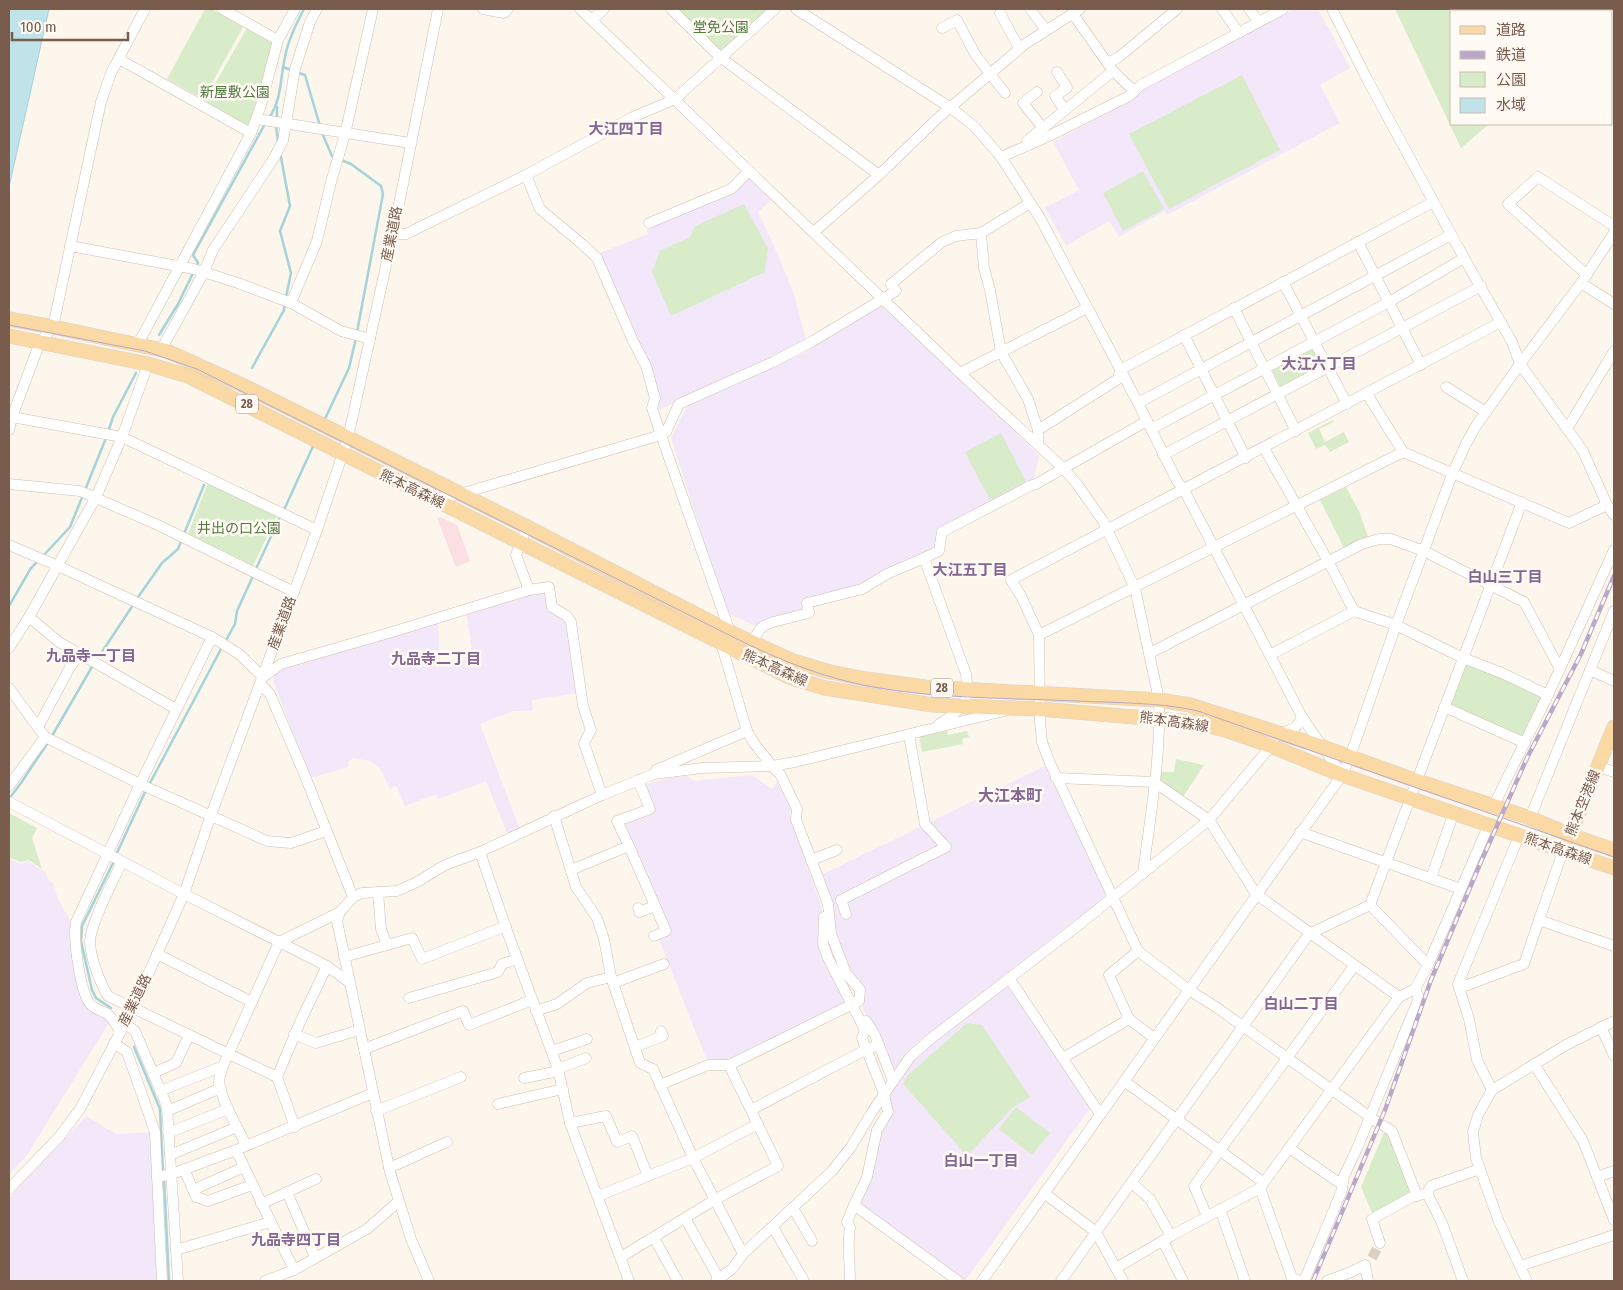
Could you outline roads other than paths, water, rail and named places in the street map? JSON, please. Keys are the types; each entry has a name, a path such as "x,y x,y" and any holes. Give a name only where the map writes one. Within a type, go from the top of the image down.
{"main road":[{"name":"熊本高森線","path":"9,319 151,347 230,379 527,528 726,638 789,677 825,688 933,705 1040,709 1193,722 1225,730 1272,746 1342,775 1614,868"},
{"name":"熊本高森線","path":"9,336 144,363 188,376 522,544 726,638 751,642 793,661 830,672 924,687 1159,700 1190,705 1323,747 1530,818 1570,835 1614,850"},
{"name":"熊本空港線","path":"1564,851 1614,727"}],"street":[{"path":"9,430 38,342 53,327 101,102 111,73 145,9"},
{"path":"222,9 278,40"},
{"path":"151,347 179,267 251,133 260,120 278,40 295,9"},
{"path":"151,347 274,158 283,141 284,123 295,69 310,22 317,9"},
{"path":"287,301 317,241 331,182 346,134 373,9"},
{"name":"産業道路","path":"9,1189 59,1137 80,1109 133,1008 184,894 211,815 317,530 348,438 393,234 438,9"},
{"path":"483,9 504,13 508,9"},
{"path":"580,9 960,373 1063,468 1103,521 1106,531 1135,588 1159,700 1154,782 1143,874"},
{"path":"592,20 604,9"},
{"path":"671,9 720,57 879,175"},
{"path":"393,234 406,234 526,175 633,117 675,99 775,9"},
{"path":"796,9 951,108 974,126 1001,157 1040,218 1302,717 1342,775"},
{"path":"1030,9 1046,30"},
{"path":"1016,151 1065,110 1111,67 1119,57 1177,9"},
{"path":"1222,9 1239,33"},
{"path":"1249,9 1258,22"},
{"path":"1001,157 1129,96 1141,85 1282,9"},
{"path":"1332,9 1366,79 1512,342 1520,364 1583,452 1607,505 1614,515"},
{"path":"814,232 1019,48 1077,10 1111,67 1134,91"},
{"path":"1000,13 1019,48"},
{"path":"942,28 957,20 976,54 1005,93"},
{"path":"118,59 251,133"},
{"path":"1057,72 1068,88 1055,96 1065,110"},
{"path":"1037,92 1022,103 1043,128"},
{"path":"260,120 410,143"},
{"path":"649,223 730,188 749,171"},
{"path":"526,175 540,209 597,258 632,341 646,366 655,398 652,408 726,638 747,731 754,743 780,774 797,809 796,820 828,904 832,934 846,973 860,990 855,1003 865,1030 862,1038 884,1094 888,1112 877,1130 867,1178 847,1222 850,1227 848,1242 850,1281"},
{"path":"1614,226 1538,177 1508,204 1584,279 1614,304"},
{"path":"1038,430 1118,379 1120,370 1433,202"},
{"path":"435,499 460,494 660,435 666,432 679,404 773,362 813,341 896,291 891,284 942,242 956,236 981,233 1030,203"},
{"path":"981,233 984,268 990,290 1001,352 1028,399 1038,430 1038,445"},
{"path":"982,1281 1342,775 1453,472 1466,444 1486,412 1584,279 1614,233"},
{"path":"1138,403 1452,235"},
{"path":"1358,242 1421,365"},
{"path":"70,246 199,271 287,301 341,331 370,339"},
{"path":"751,642 762,627 773,622 809,613 807,603 862,589 886,574 939,551 942,532 1036,484 1063,468 1214,395 1388,302 1464,258"},
{"path":"1283,282 1347,404"},
{"path":"1164,455 1480,286"},
{"path":"960,373 1087,308"},
{"path":"1234,308 1296,431"},
{"path":"1463,1281 1442,1223 1422,1194 1392,1131 1189,990 1138,951 1056,778 1042,742 1039,635 1011,580 1246,458 1501,322"},
{"path":"1184,335 1246,458"},
{"path":"1567,429 1614,351"},
{"path":"9,648 29,617 96,498 112,435 144,363"},
{"path":"1446,387 1486,412"},
{"path":"1367,394 1403,452 1569,523 1607,505"},
{"path":"12,417 112,435 317,530"},
{"path":"1264,448 1354,611 1396,626 1548,695"},
{"path":"1039,635 1403,452"},
{"path":"9,484 80,491 160,526 294,592"},
{"path":"1061,1281 1309,934 1370,905 1522,502"},
{"path":"527,528 516,555 529,590"},
{"path":"1150,653 1362,544 1379,539 1391,539 1424,551 1524,602 1560,668"},
{"path":"9,545 212,637 239,654 270,694 353,897"},
{"path":"1494,806 1548,695 1614,550"},
{"path":"924,558 966,674 968,690 962,706 945,720 931,728"},
{"path":"261,681 281,664 529,590 549,587 552,607 567,616 571,622 583,706 591,730 584,743 602,795"},
{"path":"1270,655 1354,611"},
{"path":"1530,818 1614,611"},
{"path":"29,617 59,642 176,709"},
{"path":"178,1281 167,1106 135,1030 122,1027 108,1014 91,1006 85,994 75,952 74,939 76,922 140,784 212,637"},
{"path":"38,727 70,667 80,655"},
{"path":"1590,670 1614,681"},
{"path":"9,688 45,737 140,784 267,841 291,843 326,831"},
{"path":"931,728 937,721 933,705"},
{"path":"1444,707 1525,743"},
{"path":"429,1281 398,1202 389,1168 336,921 340,912 353,897 362,893 397,891 417,882 445,865 480,852 554,816 654,774 702,768 772,766 795,762 1015,708"},
{"path":"685,1218 722,1279 743,1254 837,1165 851,1147 910,1057 929,1040 1076,927 1112,896 1143,874 1209,820 1272,746 1279,732 1295,729 1300,724 1302,717"},
{"path":"654,774 657,769 747,731"},
{"path":"846,914 842,900 946,847 925,824 909,735"},
{"path":"9,786 45,737"},
{"path":"772,766 770,770 776,776 792,807 791,816 824,907 823,944 828,958 879,1045 893,1081"},
{"path":"1597,766 1614,772"},
{"path":"1056,778 1154,782 1209,820 1256,894 1399,997"},
{"path":"638,780 650,809 617,821 666,932 654,936"},
{"path":"9,802 108,855 328,966 349,982"},
{"path":"1431,878 1454,812"},
{"path":"554,816 576,887 597,918 604,939 612,980 640,1063 653,1068 693,1158 743,1254"},
{"path":"1116,1268 1262,1185 1399,997 1415,989 1428,965 1489,824"},
{"path":"1300,832 1461,889"},
{"path":"1492,1090 1477,1060 1470,1019 1459,988 1459,979 1519,836"},
{"path":"571,870 629,846"},
{"path":"811,860 837,850"},
{"path":"1459,988 1524,964 1564,851"},
{"path":"480,852 532,1000 559,1070 570,1123 630,1281"},
{"path":"122,862 93,926 90,941 92,955 103,988 108,996 277,1076"},
{"path":"378,892 381,929 387,945"},
{"path":"1370,905 1428,965"},
{"path":"638,908 639,912 655,906"},
{"path":"246,1145 228,1109 221,1088 219,1081 223,1066 280,942 340,912"},
{"path":"1539,920 1614,946"},
{"path":"344,957 412,938 422,958 506,926"},
{"path":"1138,951 1109,975 1129,1019 1154,1038"},
{"path":"157,954 252,1002"},
{"path":"410,998 498,972 502,964 517,958"},
{"path":"536,1011 556,1004 587,983 612,980 664,964"},
{"path":"295,1127 277,1076 294,1034 328,966"},
{"path":"1207,1216 1194,1186 1354,966"},
{"path":"1009,978 1100,1114"},
{"path":"1124,1081 1262,1185 1292,1278 1303,1281 1326,1230 1343,1183 1377,1122 1419,998 1415,989"},
{"path":"364,1049 463,1011 469,1025 532,1000"},
{"path":"660,1085 708,1065 729,1065 855,1003"},
{"path":"1063,1058 1129,1019"},
{"path":"1527,1281 1499,1222 1476,1158 1473,1132 1478,1115 1492,1090 1566,1045 1614,1021"},
{"path":"1601,1028 1614,1056"},
{"path":"294,1034 316,1043 359,1030"},
{"path":"153,1073 176,1063 190,1034"},
{"path":"635,1046 664,1037"},
{"path":"552,1051 587,1039"},
{"path":"114,1043 127,1052 155,1132 162,1281"},
{"path":"751,1110 867,1049 879,1045"},
{"path":"524,1078 559,1070 586,1058"},
{"path":"1534,1064 1583,1141 1614,1220"},
{"path":"621,1257 716,1200 778,1166 729,1065"},
{"path":"160,1091 223,1066"},
{"path":"376,1111 461,1076"},
{"path":"167,1111 221,1088"},
{"path":"498,1104 563,1089"},
{"path":"157,1177 172,1174 236,1150 373,1093"},
{"path":"168,1133 228,1109"},
{"path":"570,1123 606,1116 617,1142 632,1136 648,1176"},
{"path":"598,1196 693,1158 758,1124"},
{"path":"170,1155 238,1127"},
{"path":"389,1168 446,1142"},
{"path":"1289,1148 1338,1182 1343,1183"},
{"path":"236,1150 294,1270"},
{"path":"193,1190 244,1167"},
{"path":"184,1169 196,1197 208,1201 252,1185"},
{"path":"1380,1243 1372,1219 1422,1194 1431,1186 1480,1169"},
{"path":"1597,1177 1614,1171"},
{"path":"261,1204 316,1180"},
{"path":"1132,1183 1150,1199 1183,1281"},
{"path":"287,1192 315,1257"},
{"path":"1044,1193 1096,1232 1123,1281"},
{"path":"265,1281 294,1270 367,1229 398,1202"},
{"path":"854,1205 958,1281"},
{"path":"792,1208 812,1241"},
{"path":"1220,1209 1245,1281"},
{"path":"176,1250 270,1222"},
{"path":"773,1227 804,1281"},
{"path":"1520,1266 1614,1235"},
{"path":"654,1238 678,1281"},
{"path":"1327,1281 1351,1272 1368,1262 1368,1281"}],"water":[{"path":"9,9 49,9 9,187"}],"waterway":[{"path":"269,118 276,104 288,44 304,9"},
{"path":"283,67 291,70"},
{"path":"296,72 305,75 320,126"},
{"path":"277,107 277,119"},
{"path":"197,266 198,263 193,255 266,122"},
{"path":"276,125 278,142"},
{"path":"322,133 332,156 336,158"},
{"path":"280,152 290,206 280,231 291,273 286,297"},
{"path":"341,160 351,164 381,186 383,194 357,332"},
{"path":"159,335 178,304 194,271"},
{"path":"252,368 284,310 285,302"},
{"path":"324,421 349,368 356,338"},
{"path":"108,432 113,417 136,373"},
{"path":"85,490 106,438"},
{"path":"283,512 314,444"},
{"path":"184,534 204,485"},
{"path":"42,557 70,527 83,495"},
{"path":"255,571 280,517"},
{"path":"136,600 162,563 178,549 182,539"},
{"path":"9,606 31,568 38,561"},
{"path":"225,642 235,624 237,611 253,576"},
{"path":"96,661 133,605"},
{"path":"149,785 222,647"},
{"path":"52,736 93,665"},
{"path":"9,799 49,741"},
{"path":"116,855 146,790"},
{"path":"111,1008 96,998 92,990 81,941 82,926 114,861"},
{"path":"134,1047 160,1109 163,1173"},
{"path":"164,1179 169,1281"}],"tunnel":[{"path":"1372,1258 1380,1243"}],"tram line":[{"path":"9,325 145,351 197,369 768,654 837,679 873,687 924,694 1138,703 1198,711 1614,857"}],"railway":[{"path":"1313,1281 1385,1110 1431,980 1480,864 1527,758 1581,654 1614,576"}],"district":[{"name":"大江四丁目","path":"626,129"},
{"name":"大江六丁目","path":"1319,364"},
{"name":"大江五丁目","path":"970,570"},
{"name":"白山三丁目","path":"1505,577"},
{"name":"九品寺一丁目","path":"91,656"},
{"name":"九品寺二丁目","path":"436,659"},
{"name":"大江本町","path":"1010,795"},
{"name":"白山二丁目","path":"1301,1004"},
{"name":"白山一丁目","path":"981,1161"},
{"name":"九品寺四丁目","path":"296,1240"}],"park label":[{"name":"堂免公園","path":"721,27"},
{"name":"新屋敷公園","path":"235,92"},
{"name":"井出の口公園","path":"239,528"}]}
